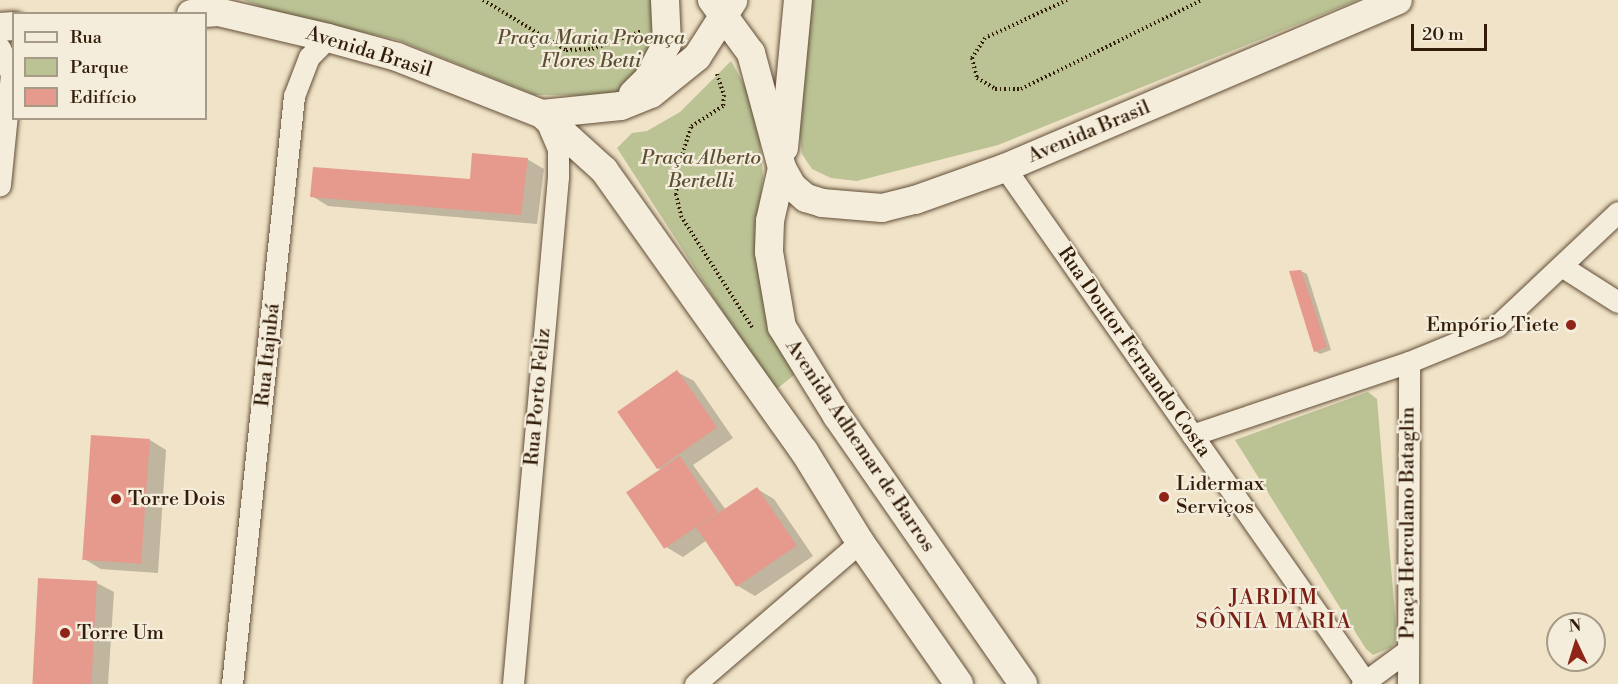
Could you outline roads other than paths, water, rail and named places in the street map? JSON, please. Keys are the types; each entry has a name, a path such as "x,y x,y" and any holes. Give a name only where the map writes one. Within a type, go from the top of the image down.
{"main road":[{"path":"621,106 648,80 667,44 669,29 665,0"},
{"path":"782,168 798,0"},
{"name":"Avenida Brasil","path":"782,168 792,186 806,198 848,208 882,208 915,200 1005,168 1398,0"},
{"path":"542,114 621,106 651,94 697,57 706,44 724,5"},
{"name":"Avenida Adhemar de Barros","path":"724,5 751,53 782,168 772,213 769,252 782,327 831,407 1023,684"},
{"name":"Avenida Brasil","path":"203,8 397,57 542,114"},
{"path":"542,114 604,170 804,451 860,542 959,684"}],"street":[{"name":"Rua Itajubá","path":"232,684 294,96 309,57 328,38"},
{"path":"0,48 11,74 0,185"},
{"name":"Rua Porto Feliz","path":"513,684 558,177 554,134 542,114"},
{"name":"Rua Doutor Fernando Costa","path":"1005,168 1365,683"},
{"path":"1192,435 1408,362 1497,327 1563,267 1618,212"},
{"path":"1563,267 1618,302"},
{"name":"Praça Herculano Bataglin","path":"1408,362 1408,684"},
{"path":"695,684 860,542"},
{"path":"1365,683 1408,650"}],"place":[{"name":"Empório Tiete","path":"1571,325"},
{"name":"Lidermax Serviços","path":"1164,497"},
{"name":"Torre Dois","path":"116,499"},
{"name":"Torre Um","path":"65,633"}],"district":[{"name":"JARDIM SÔNIA MARIA","path":"1274,610"}],"park label":[{"name":"Praça Maria Proença Flores Betti","path":"591,50"},
{"name":"Praça Alberto Bertelli","path":"701,170"}]}
